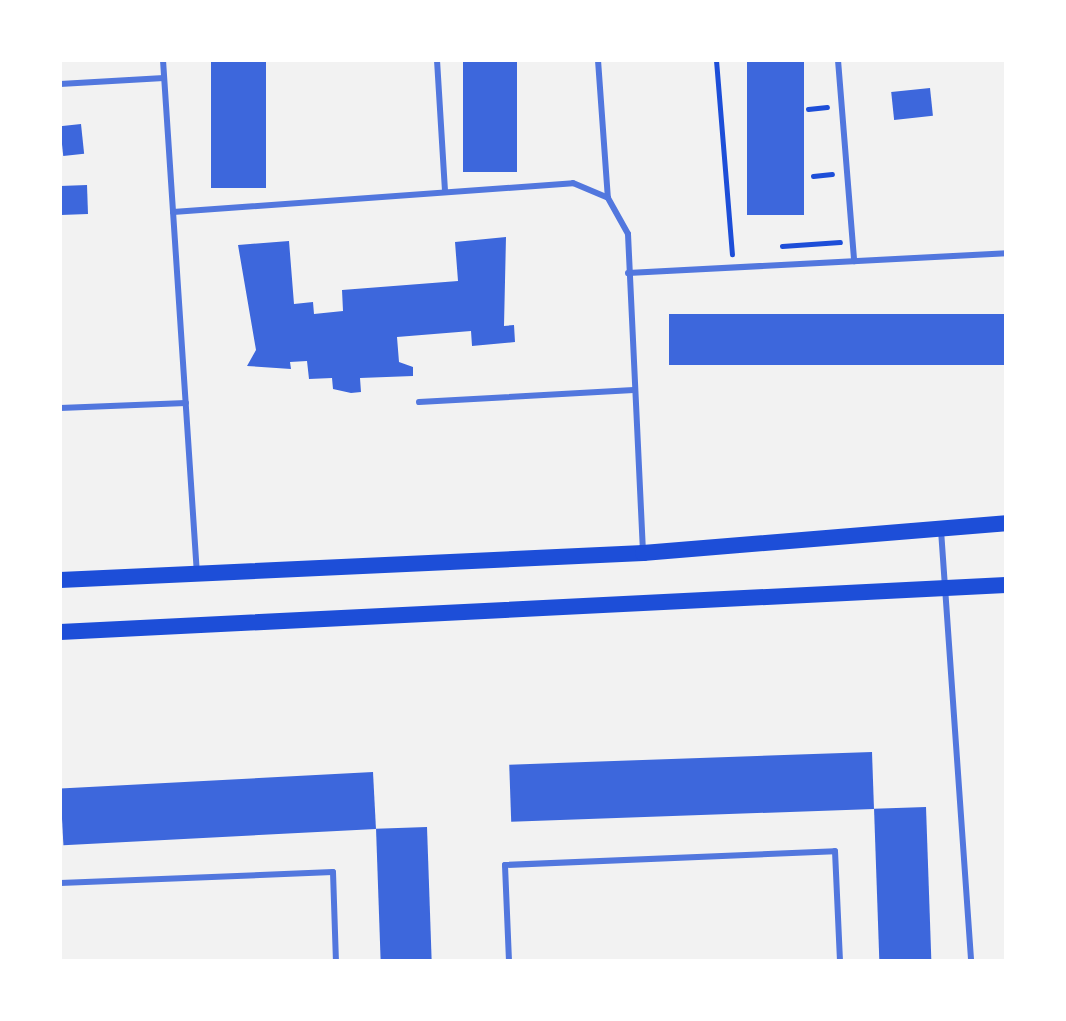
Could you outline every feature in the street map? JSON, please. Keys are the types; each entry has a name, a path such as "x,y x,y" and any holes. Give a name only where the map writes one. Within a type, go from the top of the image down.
{"main road":[{"path":"60,580 643,553 1006,523"},
{"path":"60,632 1006,585"}],"lane":[{"path":"163,60 197,574"},
{"path":"437,60 445,192"},
{"path":"598,60 608,198 628,234 643,553"},
{"path":"838,60 854,261"},
{"path":"60,84 164,78"},
{"path":"173,212 573,183 608,198"},
{"path":"628,273 1006,253"},
{"path":"419,402 634,390"},
{"path":"60,408 186,403"},
{"path":"941,530 971,961"},
{"path":"509,961 505,865 835,851 840,961"},
{"path":"60,883 333,872 336,961"}],"path":[{"path":"716,60 733,267"},
{"path":"777,246 853,242"},
{"path":"732,248 747,247"}],"building":[{"path":"211,60 266,60 266,188 211,188"},
{"path":"463,60 517,60 517,172 463,172"},
{"path":"747,60 804,60 804,215 747,215"},
{"path":"930,88 933,116 894,120 891,92"},
{"path":"81,124 84,154 63,156 60,126"},
{"path":"87,185 88,214 61,215 60,186"},
{"path":"506,237 504,326 514,325 515,342 472,346 471,331 397,337 399,362 413,367 413,376 360,378 361,392 351,393 333,389 332,378 309,379 307,361 290,362 291,369 247,366 256,350 238,245 289,241 294,304 313,302 314,314 343,311 342,290 458,281 455,242"},
{"path":"669,314 1006,314 1006,365 669,365"},
{"path":"872,752 874,809 511,822 509,765"},
{"path":"373,772 376,829 63,845 60,788"},
{"path":"926,807 931,961 879,961 874,809"},
{"path":"427,827 432,961 381,961 376,829"}]}
